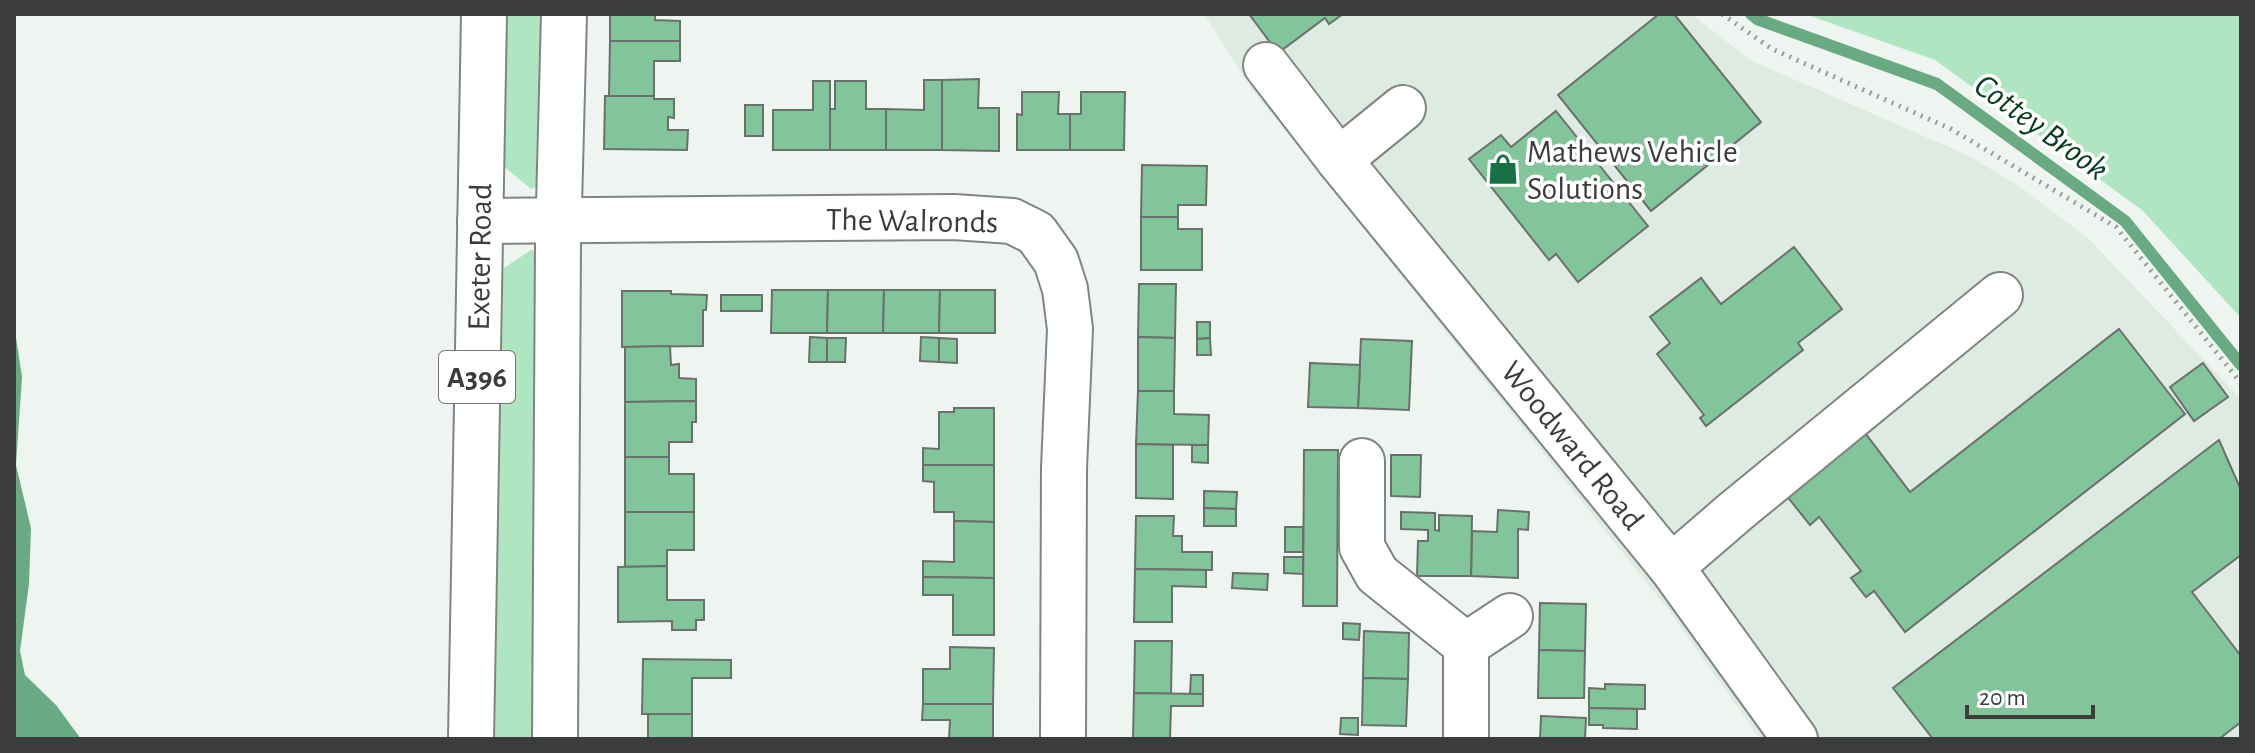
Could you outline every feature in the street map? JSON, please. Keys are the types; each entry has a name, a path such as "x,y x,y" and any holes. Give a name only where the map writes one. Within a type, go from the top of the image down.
{"street":[{"name":"Exeter Road","path":"471,739 484,14"},
{"path":"555,739 559,220 564,14"},
{"name":"Woodward Road","path":"1266,65 1339,160 1671,567 1795,739"},
{"path":"1339,160 1403,108"},
{"name":"The Walronds","path":"480,221 954,217 1012,221 1036,233 1056,261 1065,289 1070,329 1064,468 1063,739"},
{"path":"1671,567 2000,295"},
{"path":"1362,461 1362,547 1377,574 1466,645"},
{"path":"1466,645 1510,616"},
{"path":"1466,645 1466,739"}],"path":[{"path":"1722,14 1772,49 1951,129 2116,227 2241,383"}],"shaded area":[{"path":"505,14 547,14 539,185 531,189 502,165"},
{"path":"1204,14 1691,14 1752,61 1967,155 2019,186 2088,238 2241,399 2241,739 1760,739 1667,608 1251,88"},
{"path":"1805,14 2241,14 2241,318 2142,210 1935,60"},
{"path":"531,250 537,251 540,739 492,739 501,278 504,268"},
{"path":"14,324 22,377 16,465 31,528 29,584 20,651 25,675 56,705 81,739 14,739"}],"building":[{"path":"610,14 655,14 655,20 680,21 680,41 610,41"},
{"path":"1249,14 1343,14 1329,24 1325,18 1278,53"},
{"path":"1659,14 1674,14 1761,122 1651,211 1558,95"},
{"path":"610,41 680,41 680,61 654,61 654,96 609,96"},
{"path":"979,79 978,108 999,108 999,151 942,150 942,80"},
{"path":"924,80 942,80 942,150 886,150 886,109 924,110"},
{"path":"813,81 830,81 830,150 773,150 773,110 813,110"},
{"path":"835,81 866,81 866,109 886,109 886,150 830,150 830,109 835,109"},
{"path":"1022,92 1059,92 1058,114 1070,114 1070,150 1017,150 1017,114 1022,115"},
{"path":"1081,92 1125,92 1124,150 1070,150 1070,114 1081,114"},
{"path":"605,96 674,99 674,118 668,117 668,130 688,130 687,150 604,149"},
{"path":"745,105 763,105 763,136 745,136"},
{"path":"1556,111 1648,226 1578,282 1556,254 1549,260 1469,159 1501,135 1511,147"},
{"path":"1142,165 1207,166 1206,205 1178,205 1178,217 1141,217"},
{"path":"1141,217 1178,217 1178,229 1202,229 1202,270 1141,270"},
{"path":"1794,247 1842,309 1798,343 1803,350 1706,426 1700,418 1704,415 1657,354 1670,343 1650,317 1701,278 1721,304"},
{"path":"1139,284 1176,284 1175,338 1138,337"},
{"path":"772,290 828,290 827,333 771,333"},
{"path":"828,290 884,290 883,333 827,333"},
{"path":"884,290 940,290 939,333 883,333"},
{"path":"940,290 995,290 995,333 939,333"},
{"path":"622,291 707,295 706,310 703,310 703,346 622,347"},
{"path":"721,295 762,295 762,311 721,311"},
{"path":"1197,322 1210,322 1210,338 1197,339"},
{"path":"2119,329 2185,414 1905,632 1874,591 1866,597 1851,578 1861,571 1819,517 1810,525 1782,490 1862,429 1910,492"},
{"path":"810,337 827,338 827,362 809,362"},
{"path":"921,337 939,338 939,362 920,361"},
{"path":"1138,337 1175,338 1174,391 1138,391"},
{"path":"827,338 846,338 845,362 827,362"},
{"path":"939,338 957,339 957,363 939,362"},
{"path":"1210,338 1211,355 1197,355 1197,339"},
{"path":"1361,339 1412,341 1409,410 1358,408"},
{"path":"670,346 671,365 679,364 679,378 696,379 696,401 625,402 625,347"},
{"path":"1310,363 1360,365 1358,408 1308,407"},
{"path":"2203,363 2228,397 2194,421 2170,387"},
{"path":"1138,391 1174,391 1174,414 1209,415 1208,445 1136,444"},
{"path":"696,401 692,442 669,442 669,457 625,457 625,402"},
{"path":"954,408 994,408 994,465 923,465 923,448 939,449 939,412 954,412"},
{"path":"2219,440 2241,490 2241,555 2192,592 2241,656 2241,722 2219,739 1933,739 1893,688"},
{"path":"1136,444 1173,445 1173,499 1136,498"},
{"path":"1192,445 1208,445 1208,463 1192,462"},
{"path":"1304,450 1338,450 1337,606 1303,606"},
{"path":"1391,455 1421,455 1420,497 1391,496"},
{"path":"625,457 669,457 669,474 694,474 694,512 625,512"},
{"path":"923,465 994,465 994,522 954,521 954,512 934,512 934,482 923,481"},
{"path":"1204,491 1237,492 1236,509 1204,508"},
{"path":"1204,508 1236,509 1236,526 1204,526"},
{"path":"1498,510 1529,512 1528,530 1518,529 1518,578 1471,576 1472,531 1497,532"},
{"path":"625,512 694,512 694,550 667,550 667,566 625,567"},
{"path":"1401,512 1435,513 1435,530 1439,531 1439,515 1472,516 1471,576 1417,576 1418,541 1428,541 1428,530 1401,529"},
{"path":"1136,516 1174,516 1173,536 1182,536 1182,552 1212,552 1212,570 1135,569"},
{"path":"954,521 994,522 994,578 923,577 923,561 954,562"},
{"path":"1285,527 1303,527 1303,552 1285,552"},
{"path":"1284,557 1303,557 1303,574 1284,573"},
{"path":"667,566 667,600 704,600 704,620 696,620 696,630 672,630 672,621 618,622 618,567"},
{"path":"1135,569 1206,570 1206,587 1172,586 1172,622 1134,622"},
{"path":"1233,573 1268,574 1267,590 1232,588"},
{"path":"923,577 994,578 994,635 953,635 953,595 923,595"},
{"path":"1540,603 1586,604 1585,651 1539,650"},
{"path":"1343,623 1360,624 1359,640 1343,639"},
{"path":"1364,631 1409,633 1408,679 1363,678"},
{"path":"1135,641 1172,641 1171,694 1134,693"},
{"path":"950,647 994,648 993,704 923,704 923,669 950,669"},
{"path":"1539,650 1585,651 1584,698 1538,698"},
{"path":"643,659 731,660 731,678 692,678 692,714 642,714"},
{"path":"1191,675 1203,675 1203,694 1190,694"},
{"path":"1363,678 1408,679 1406,726 1362,725"},
{"path":"1605,684 1645,685 1645,709 1589,708 1589,688 1605,689"},
{"path":"1134,693 1203,694 1203,706 1171,706 1170,739 1133,739"},
{"path":"923,704 993,704 993,739 949,739 950,720 922,720"},
{"path":"1589,708 1637,709 1637,729 1589,725"},
{"path":"648,714 692,714 692,739 648,739"},
{"path":"1541,716 1586,718 1585,739 1540,739"},
{"path":"1341,718 1358,718 1358,735 1340,734"}],"waterway":[{"name":"Cottey Brook","path":"1751,14 1757,19 1937,84 2125,221 2241,365"}],"place":[{"name":"Mathews Vehicle Solutions","path":"1503,169"}]}
